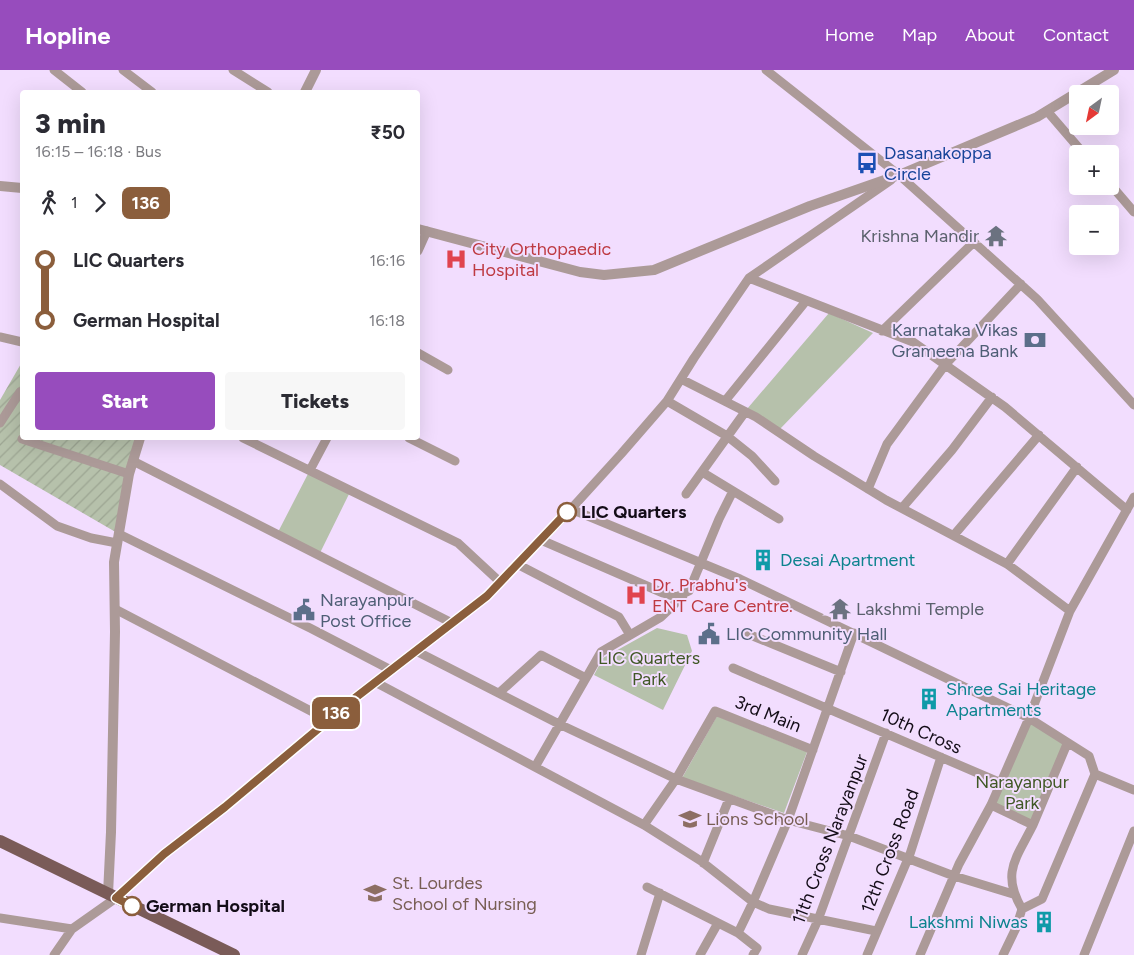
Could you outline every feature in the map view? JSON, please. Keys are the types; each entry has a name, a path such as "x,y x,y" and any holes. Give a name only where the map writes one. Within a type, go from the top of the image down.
{"main road":[{"path":"0,841 234,955"}],"street":[{"path":"54,70 79,90"},
{"path":"234,70 265,90"},
{"path":"306,90 316,70"},
{"path":"766,70 899,174 1021,284 1134,405"},
{"path":"422,230 580,272 604,275 654,270 810,206 899,174 1037,117 1114,70"},
{"path":"126,71 150,90"},
{"path":"1047,111 1076,145"},
{"path":"54,955 72,929 232,801 375,682 487,596 571,509 666,401 749,278 899,174"},
{"path":"0,186 20,188"},
{"path":"1119,194 1134,212"},
{"path":"882,331 974,242"},
{"path":"749,278 913,342 992,397 1127,510"},
{"path":"868,489 887,444 945,365 1021,284"},
{"path":"725,401 806,301"},
{"path":"0,337 20,342"},
{"path":"420,354 448,370"},
{"path":"681,378 745,412 868,489 1007,564 1070,611"},
{"path":"0,423 20,394"},
{"path":"902,508 952,450 992,397"},
{"path":"666,401 727,436 752,456 775,481"},
{"path":"686,494 745,412"},
{"path":"954,535 1039,436"},
{"path":"25,440 129,474"},
{"path":"112,896 114,562 129,474 139,440"},
{"path":"247,440 458,543 500,582"},
{"path":"310,470 326,440"},
{"path":"413,440 455,461"},
{"path":"133,460 452,623"},
{"path":"1007,564 1077,468"},
{"path":"702,472 779,518"},
{"path":"0,484 57,526 92,538 118,539 310,628 391,670"},
{"path":"535,767 601,652 661,617 689,591 700,562 733,491"},
{"path":"920,955 954,876 992,804 1029,718 1070,611 1134,497"},
{"path":"571,509 700,562 854,633 1029,718 1067,744 1089,756 1095,774 1042,899 1022,909 1016,928 1003,955"},
{"path":"541,540 663,593 676,597 689,591"},
{"path":"517,564 619,617 630,635"},
{"path":"115,609 328,720"},
{"path":"738,933 788,820 854,633"},
{"path":"748,634 841,672"},
{"path":"416,651 559,724 676,779 788,820 849,836 954,876 1013,894"},
{"path":"499,693 541,655 586,678"},
{"name":"10th Cross","path":"733,668 1001,783"},
{"path":"375,682 644,825 703,862 753,902 769,909 876,931"},
{"name":"3rd Main","path":"676,779 715,710 813,750"},
{"name":"11th Cross Narayanpur","path":"802,955 818,920 886,733"},
{"path":"1022,909 1013,894 1011,870 1033,825 1067,744"},
{"name":"12th Cross Road","path":"867,955 908,858 941,757"},
{"path":"1095,774 1134,790"},
{"path":"644,825 676,779"},
{"path":"703,862 729,799"},
{"path":"992,804 1033,825"},
{"path":"1084,955 1134,831"},
{"path":"647,886 738,933 757,948 753,955"},
{"path":"641,955 660,893"},
{"path":"0,918 72,929"},
{"path":"700,955 718,923"}],"green space":[{"path":"829,313 873,333 779,430 747,409"},
{"path":"20,365 20,440 140,440 119,534 0,465 0,400"},
{"path":"310,470 351,490 319,555 277,534"},
{"name":"LIC Quarters Park","path":"657,628 687,635 692,651 663,710 594,675 603,658"},
{"path":"717,716 807,752 784,813 682,778"},
{"name":"Narayanpur Park","path":"1029,718 1067,744 1033,825 991,805"}],"bus line":[{"name":"136","path":"132,906 116,898 164,854 225,807 355,698 487,596 567,512"}],"place":[{"name":"Dasanakoppa Circle","path":"867,163"},
{"name":"Krishna Mandir","path":"996,236"},
{"name":"City Orthopaedic Hospital","path":"456,259"},
{"name":"Karnataka Vikas Grameena Bank","path":"1035,340"},
{"name":"LIC Quarters","path":"567,512"},
{"name":"Desai Apartment","path":"763,560"},
{"name":"Dr. Prabhu's ENT Care Centre.","path":"636,595"},
{"name":"Lakshmi Temple","path":"840,609"},
{"name":"Narayanpur Post Office","path":"304,610"},
{"name":"LIC Community Hall","path":"709,634"},
{"name":"Shree Sai Heritage Apartments","path":"929,699"},
{"name":"Lions School","path":"690,819"},
{"name":"St. Lourdes School of Nursing","path":"375,893"},
{"name":"German Hospital","path":"132,906"},
{"name":"Lakshmi Niwas","path":"1044,922"}]}
